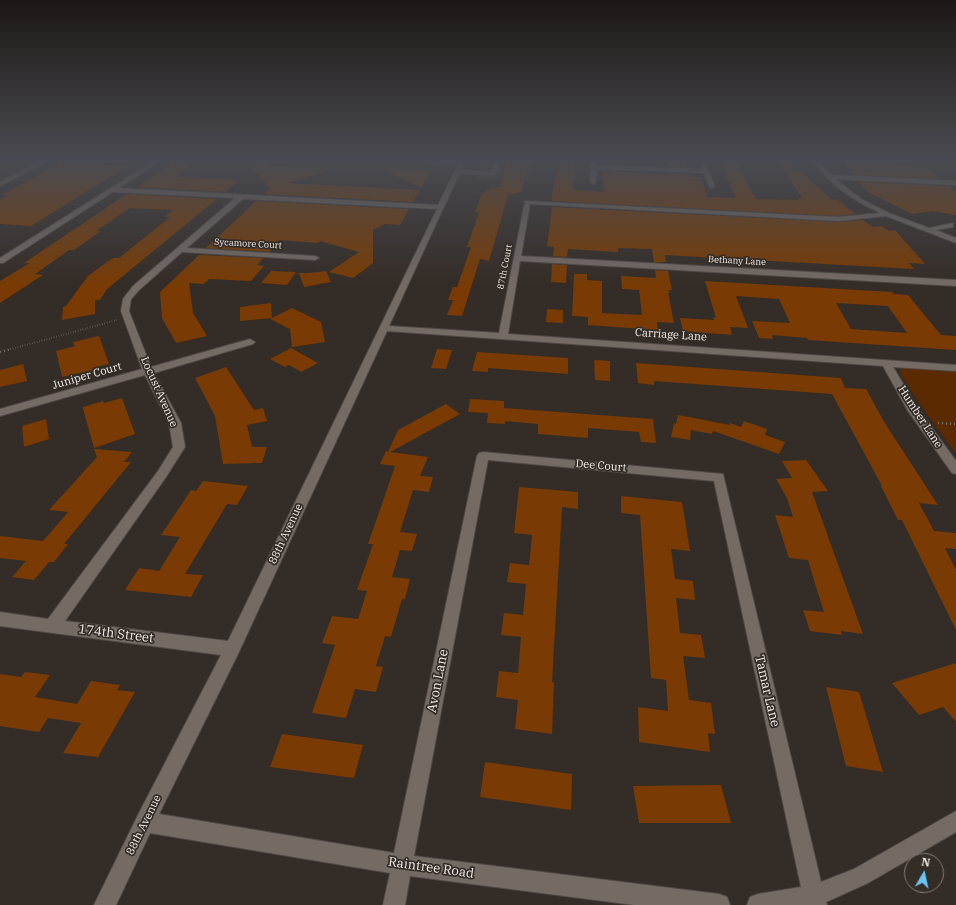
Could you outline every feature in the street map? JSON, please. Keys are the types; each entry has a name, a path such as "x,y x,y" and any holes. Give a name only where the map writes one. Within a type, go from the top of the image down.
{"street":[{"path":"0,261 93,202"},
{"name":"Locust Avenue","path":"52,626 162,474 179,447 175,423 148,371 127,317 125,311 127,299 136,288 235,202"},
{"path":"346,202 441,207"},
{"name":"88th Avenue","path":"105,905 232,648 443,202"},
{"name":"87th Court","path":"503,335 527,202"},
{"name":"87th Court","path":"531,202 838,219 888,214"},
{"path":"866,202 888,214 956,241"},
{"path":"928,230 950,225"},
{"name":"Sycamore Court","path":"180,250 315,258"},
{"name":"Bethany Lane","path":"518,258 956,283"},
{"name":"Carriage Lane","path":"384,328 503,335 956,368"},
{"name":"Juniper Court","path":"0,413 250,342"},
{"name":"Humber Lane","path":"886,363 914,411 956,470"},
{"name":"Dee Court","path":"482,456 719,476"},
{"name":"Avon Lane","path":"394,905 482,456"},
{"name":"Tamar Lane","path":"719,476 815,900"},
{"name":"174th Street","path":"0,620 232,648"},
{"path":"758,905 815,900 861,876 956,821"},
{"name":"Raintree Road","path":"145,822 402,865 719,905"}],"path":[{"path":"0,352 127,317"}],"shaded area":[{"path":"902,369 956,372 956,454 924,410 900,373"}],"building":[{"path":"0,202 69,202 31,226 0,224"},
{"path":"115,202 213,202 107,289 100,300 95,300 95,314 62,320 63,307 66,306 88,276 108,261 114,258 119,258 170,217 164,217 173,210 130,208 96,231 101,231 74,250 69,250 35,274 43,275 0,303 0,281 30,263 24,263"},
{"path":"255,202 409,209 400,225 385,224 373,230 373,263 353,278 329,272 359,252 320,241 318,243 279,240 269,252 206,248"},
{"path":"478,202 506,202 489,261 480,259 462,316 447,315 453,300 448,300 453,287 457,287 471,247 467,247 479,212 475,212"},
{"path":"576,202 841,202 855,214 838,216"},
{"path":"888,202 956,202 956,215 932,211 912,214"},
{"path":"552,207 838,222 863,220 873,227 881,226 889,231 895,230 925,264 909,263 914,269 665,255 666,262 654,262 652,249 618,248 618,252 568,249 567,257 553,256 554,247 547,246"},
{"path":"199,255 263,258 257,265 264,266 251,281 209,279 204,284 189,283 193,313 207,336 176,343 162,318 160,292"},
{"path":"552,264 567,265 566,283 551,282"},
{"path":"655,270 668,271 672,290 669,290 670,293 668,292 674,323 657,322 658,330 643,329 588,325 588,317 572,316 574,274 587,274 587,280 602,281 602,313 642,315 639,290 622,289 621,276 656,278"},
{"path":"271,271 296,272 287,285 261,283"},
{"path":"326,271 331,282 304,287 299,273"},
{"path":"705,281 892,292 894,294 908,295 941,335 956,336 956,350 808,340 807,338 772,335 773,339 759,338 752,321 790,323 779,299 736,296 748,328 730,327 732,335 683,331 680,318 714,320 713,317 716,318","holes":["836,303 888,306 907,333 851,329"]},
{"path":"271,303 272,318 240,321 240,307"},
{"path":"292,308 321,322 325,342 292,347 290,329 270,319"},
{"path":"547,309 563,310 563,323 546,322"},
{"path":"99,336 109,364 92,368 93,370 62,377 56,351 75,346 73,342"},
{"path":"291,348 318,363 301,372 289,365 285,367 270,359"},
{"path":"437,349 452,350 446,369 431,368"},
{"path":"477,352 568,358 568,374 488,368 488,372 472,371"},
{"path":"594,360 610,361 610,381 595,380"},
{"path":"636,363 841,378 845,388 866,389 883,420 938,505 919,503 934,531 956,533 956,549 945,548 956,570 956,630 902,520 898,520 882,486 832,394 654,381 654,385 638,383"},
{"path":"23,364 27,381 0,387 0,370"},
{"path":"226,367 254,410 263,408 267,421 247,425 252,447 267,447 262,463 223,464 215,416 195,378"},
{"path":"122,398 135,434 94,448 83,407 103,401 104,403"},
{"path":"470,399 504,401 504,408 653,419 656,443 641,442 639,432 588,428 588,438 538,434 538,424 505,421 505,424 487,423 488,413 468,412"},
{"path":"446,404 460,414 390,452 428,457 420,476 433,477 429,492 413,490 400,532 417,534 412,551 400,550 392,577 410,579 405,599 402,599 391,637 385,636 376,666 383,667 376,692 355,689 346,718 312,713 335,645 322,643 332,616 358,619 367,591 357,590 373,544 368,544 395,466 380,464 386,451 388,452 398,430"},
{"path":"678,415 730,425 730,423 741,427 744,421 767,429 765,435 785,442 779,454 713,431 712,434 691,430 690,440 671,437 674,423 676,424"},
{"path":"46,419 49,439 24,447 22,426"},
{"path":"94,449 132,452 124,462 131,462 64,544 68,544 54,562 49,562 34,580 12,577 26,561 0,558 0,536 43,541 68,512 49,510 97,457"},
{"path":"806,460 828,491 812,492 863,634 841,631 842,635 810,631 803,610 824,612 808,560 789,558 775,515 793,517 787,498 776,479 792,478 782,461"},
{"path":"203,481 248,486 237,505 227,504 185,574 203,575 191,597 125,590 139,568 159,571 180,537 161,535 191,490 196,491"},
{"path":"519,487 578,492 578,509 562,507 552,682 554,682 552,734 515,729 518,700 496,697 499,671 518,673 521,637 501,635 504,613 523,615 526,584 507,582 510,563 529,565 532,535 514,533"},
{"path":"621,496 682,502 690,551 671,549 675,579 693,581 695,600 676,598 680,633 701,635 705,658 683,656 689,700 711,703 715,734 708,733 710,752 639,742 638,707 668,711 666,680 651,678 640,515 621,513"},
{"path":"956,663 956,722 943,707 919,715 892,683"},
{"path":"25,672 50,675 35,697 77,704 91,681 120,685 117,690 135,692 98,757 63,753 81,723 48,718 39,732 0,726 0,674 21,677"},
{"path":"826,687 859,692 883,772 846,766"},
{"path":"282,734 363,745 354,778 270,767"},
{"path":"485,762 572,774 571,810 480,797"},
{"path":"721,785 731,823 639,823 633,786"}]}
